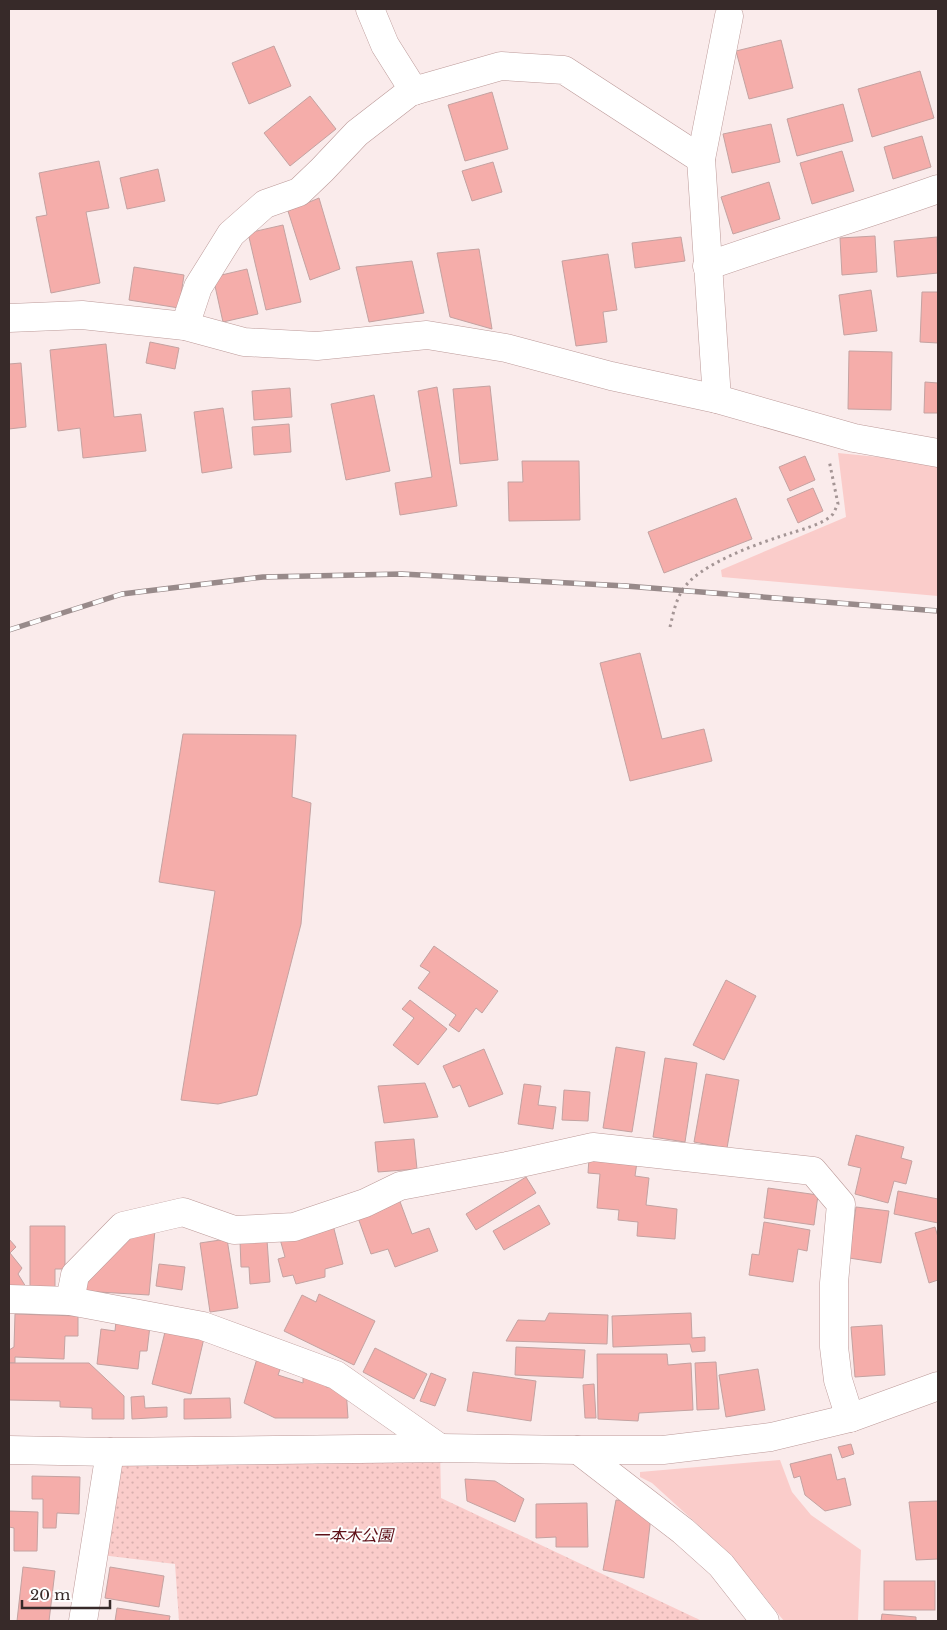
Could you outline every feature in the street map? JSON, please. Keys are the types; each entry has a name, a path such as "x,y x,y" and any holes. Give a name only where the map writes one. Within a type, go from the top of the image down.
{"street":[{"path":"370,9 385,44 414,91"},
{"path":"717,399 701,159 729,16"},
{"path":"185,326 198,287 231,234 266,204 299,192 357,133 410,92 501,66 564,70 701,159"},
{"path":"707,266 778,241 860,217 938,189"},
{"path":"9,318 82,315 185,326 244,342 317,346 427,335 506,348 611,376 717,399 854,438 938,453"},
{"path":"70,1301 75,1275 122,1226 183,1212 234,1230 294,1227 365,1202 400,1186 507,1166 593,1147 813,1171 841,1204 834,1284 834,1347 838,1380 850,1418"},
{"path":"9,1299 70,1301 203,1326 336,1375 440,1448"},
{"path":"9,1450 110,1452 440,1448 673,1449 771,1437 850,1418 938,1386"},
{"path":"578,1450 683,1531 721,1565 765,1621"},
{"path":"83,1621 110,1452"}],"path":[{"path":"670,627 674,608 682,590 690,580 707,567 767,540 820,522 832,515 838,504 823,429"}],"green space":[{"path":"838,453 938,463 938,596 722,577 721,570 846,517"},
{"name":"一本木公園","path":"440,1448 441,1498 702,1621 179,1621 175,1564 93,1554 110,1452"},
{"path":"780,1460 792,1492 811,1515 861,1550 858,1621 784,1621 729,1553 652,1483 640,1477 640,1472"}],"building":[{"path":"781,40 793,88 749,99 736,51"},
{"path":"274,46 291,86 249,104 232,63"},
{"path":"920,71 934,118 872,137 858,89"},
{"path":"492,92 508,149 465,161 448,105"},
{"path":"310,96 336,129 290,166 264,133"},
{"path":"843,104 853,141 797,156 787,119"},
{"path":"771,124 780,162 732,173 723,134"},
{"path":"922,136 931,167 893,179 884,147"},
{"path":"842,151 854,191 812,204 800,163"},
{"path":"99,161 109,208 86,212 100,283 51,293 36,217 47,215 39,173"},
{"path":"493,162 502,192 472,201 462,171"},
{"path":"158,169 165,201 127,209 120,178"},
{"path":"769,182 780,219 733,234 721,197"},
{"path":"319,198 340,269 310,280 288,211"},
{"path":"283,225 301,302 266,310 248,233"},
{"path":"875,236 877,272 842,275 840,238"},
{"path":"681,237 685,261 635,268 632,243"},
{"path":"937,237 938,273 897,277 894,241"},
{"path":"479,249 492,329 450,317 437,253"},
{"path":"608,254 617,310 603,312 607,342 576,346 562,261"},
{"path":"412,261 424,313 369,322 356,267"},
{"path":"134,267 184,275 179,308 129,300"},
{"path":"247,269 258,314 223,322 213,277"},
{"path":"871,290 877,331 844,335 839,295"},
{"path":"922,292 938,292 938,343 920,342"},
{"path":"150,342 179,348 175,369 146,363"},
{"path":"106,344 114,417 141,414 146,451 83,458 80,428 58,431 50,350"},
{"path":"849,351 892,352 891,410 848,409"},
{"path":"21,363 26,427 9,429 9,364"},
{"path":"925,382 938,383 938,413 924,413"},
{"path":"490,386 498,460 460,464 453,389"},
{"path":"437,387 457,506 400,515 395,483 432,477 418,391"},
{"path":"290,388 292,417 254,420 252,391"},
{"path":"374,395 390,471 346,480 331,404"},
{"path":"223,408 232,468 202,473 194,412"},
{"path":"289,424 291,452 254,455 252,427"},
{"path":"805,456 815,480 790,491 779,467"},
{"path":"522,461 579,461 580,520 509,521 508,482 523,482"},
{"path":"813,488 823,511 798,523 787,499"},
{"path":"736,498 752,539 664,573 648,532"},
{"path":"640,653 662,739 704,729 712,761 630,781 600,663"},
{"path":"183,734 296,735 292,797 311,803 301,924 257,1095 218,1104 181,1100 215,891 159,882"},
{"path":"434,946 498,991 482,1013 476,1008 459,1032 449,1025 456,1015 418,988 430,972 420,966"},
{"path":"726,980 756,996 724,1060 693,1045"},
{"path":"410,1000 447,1029 418,1065 393,1045 414,1018 402,1009"},
{"path":"616,1047 645,1052 632,1132 603,1128"},
{"path":"484,1049 503,1094 469,1107 460,1085 453,1088 443,1066"},
{"path":"665,1058 697,1063 685,1142 653,1137"},
{"path":"706,1074 739,1080 727,1148 694,1142"},
{"path":"425,1083 438,1117 384,1123 378,1086"},
{"path":"524,1084 541,1086 538,1105 556,1107 553,1129 518,1124"},
{"path":"564,1090 590,1092 588,1121 562,1120"},
{"path":"856,1135 904,1147 901,1158 912,1161 906,1184 894,1181 888,1203 855,1194 861,1168 848,1165"},
{"path":"414,1139 417,1169 378,1172 375,1142"},
{"path":"589,1158 637,1162 635,1176 649,1178 646,1205 677,1209 675,1239 637,1236 638,1222 618,1220 619,1210 597,1208 600,1174 588,1173"},
{"path":"526,1177 536,1193 476,1230 466,1214"},
{"path":"768,1188 818,1195 814,1225 764,1218"},
{"path":"898,1191 938,1199 938,1223 894,1214"},
{"path":"399,1199 412,1234 429,1228 438,1251 395,1267 388,1249 371,1254 357,1215"},
{"path":"539,1205 550,1224 504,1250 493,1231"},
{"path":"856,1207 889,1211 881,1263 849,1258"},
{"path":"764,1222 810,1230 807,1251 798,1249 793,1282 749,1275 752,1254 759,1255"},
{"path":"333,1225 343,1264 325,1269 325,1277 296,1284 293,1275 283,1277 278,1259 285,1257 280,1239"},
{"path":"30,1226 65,1226 65,1269 55,1269 55,1287 30,1287"},
{"path":"935,1227 938,1237 938,1280 929,1283 915,1233"},
{"path":"155,1230 149,1295 82,1291 82,1276 128,1232"},
{"path":"9,1239 16,1247 10,1253 22,1268 18,1274 26,1287 9,1286"},
{"path":"227,1239 238,1308 210,1312 200,1243"},
{"path":"267,1240 270,1282 250,1284 249,1267 241,1267 240,1241"},
{"path":"159,1264 185,1267 182,1290 156,1286"},
{"path":"319,1294 375,1321 354,1365 284,1331 302,1295 316,1302"},
{"path":"549,1313 608,1315 607,1344 506,1341 518,1320 545,1321"},
{"path":"691,1313 692,1338 705,1337 705,1351 692,1352 690,1344 613,1347 612,1316"},
{"path":"15,1314 78,1316 78,1336 65,1336 64,1359 15,1357 15,1363 9,1363 9,1350 14,1347"},
{"path":"116,1321 150,1326 147,1351 140,1351 138,1369 97,1364 101,1329 115,1331"},
{"path":"882,1325 885,1375 855,1377 851,1327"},
{"path":"166,1328 204,1338 191,1394 152,1384"},
{"path":"516,1347 585,1350 583,1378 515,1375"},
{"path":"375,1348 427,1374 414,1399 363,1372"},
{"path":"597,1354 667,1354 668,1365 691,1363 693,1410 639,1413 638,1421 598,1419"},
{"path":"258,1355 282,1364 278,1375 303,1383 303,1369 329,1380 326,1387 346,1388 348,1418 275,1418 244,1403"},
{"path":"716,1362 719,1409 697,1410 695,1363"},
{"path":"9,1363 89,1363 124,1396 124,1419 92,1419 92,1408 60,1407 60,1401 9,1400"},
{"path":"758,1369 765,1410 726,1417 719,1375"},
{"path":"473,1372 536,1381 531,1421 467,1411"},
{"path":"431,1373 446,1379 435,1406 420,1401"},
{"path":"594,1384 596,1418 585,1418 583,1385"},
{"path":"144,1396 145,1408 167,1407 167,1417 132,1419 131,1397"},
{"path":"230,1398 231,1418 184,1419 184,1399"},
{"path":"851,1444 854,1454 842,1458 838,1447"},
{"path":"831,1454 837,1480 845,1478 851,1505 825,1511 805,1495 800,1476 794,1478 790,1464"},
{"path":"32,1476 80,1477 79,1514 57,1513 56,1528 43,1528 43,1499 32,1499"},
{"path":"465,1479 495,1481 524,1499 515,1522 467,1501"},
{"path":"616,1500 631,1501 651,1516 644,1578 603,1570"},
{"path":"938,1501 938,1559 916,1560 909,1502"},
{"path":"587,1503 588,1547 556,1547 556,1537 536,1538 536,1504"},
{"path":"9,1511 38,1512 37,1551 14,1551 14,1528 9,1527"},
{"path":"23,1567 55,1571 49,1621 17,1621"},
{"path":"110,1567 164,1576 159,1607 105,1598"},
{"path":"884,1581 935,1581 935,1610 884,1610"},
{"path":"117,1608 170,1616 169,1621 115,1621"},
{"path":"882,1614 916,1617 916,1621 881,1621"}],"railway":[{"path":"9,630 122,594 263,577 402,574 626,586 938,611"}]}
